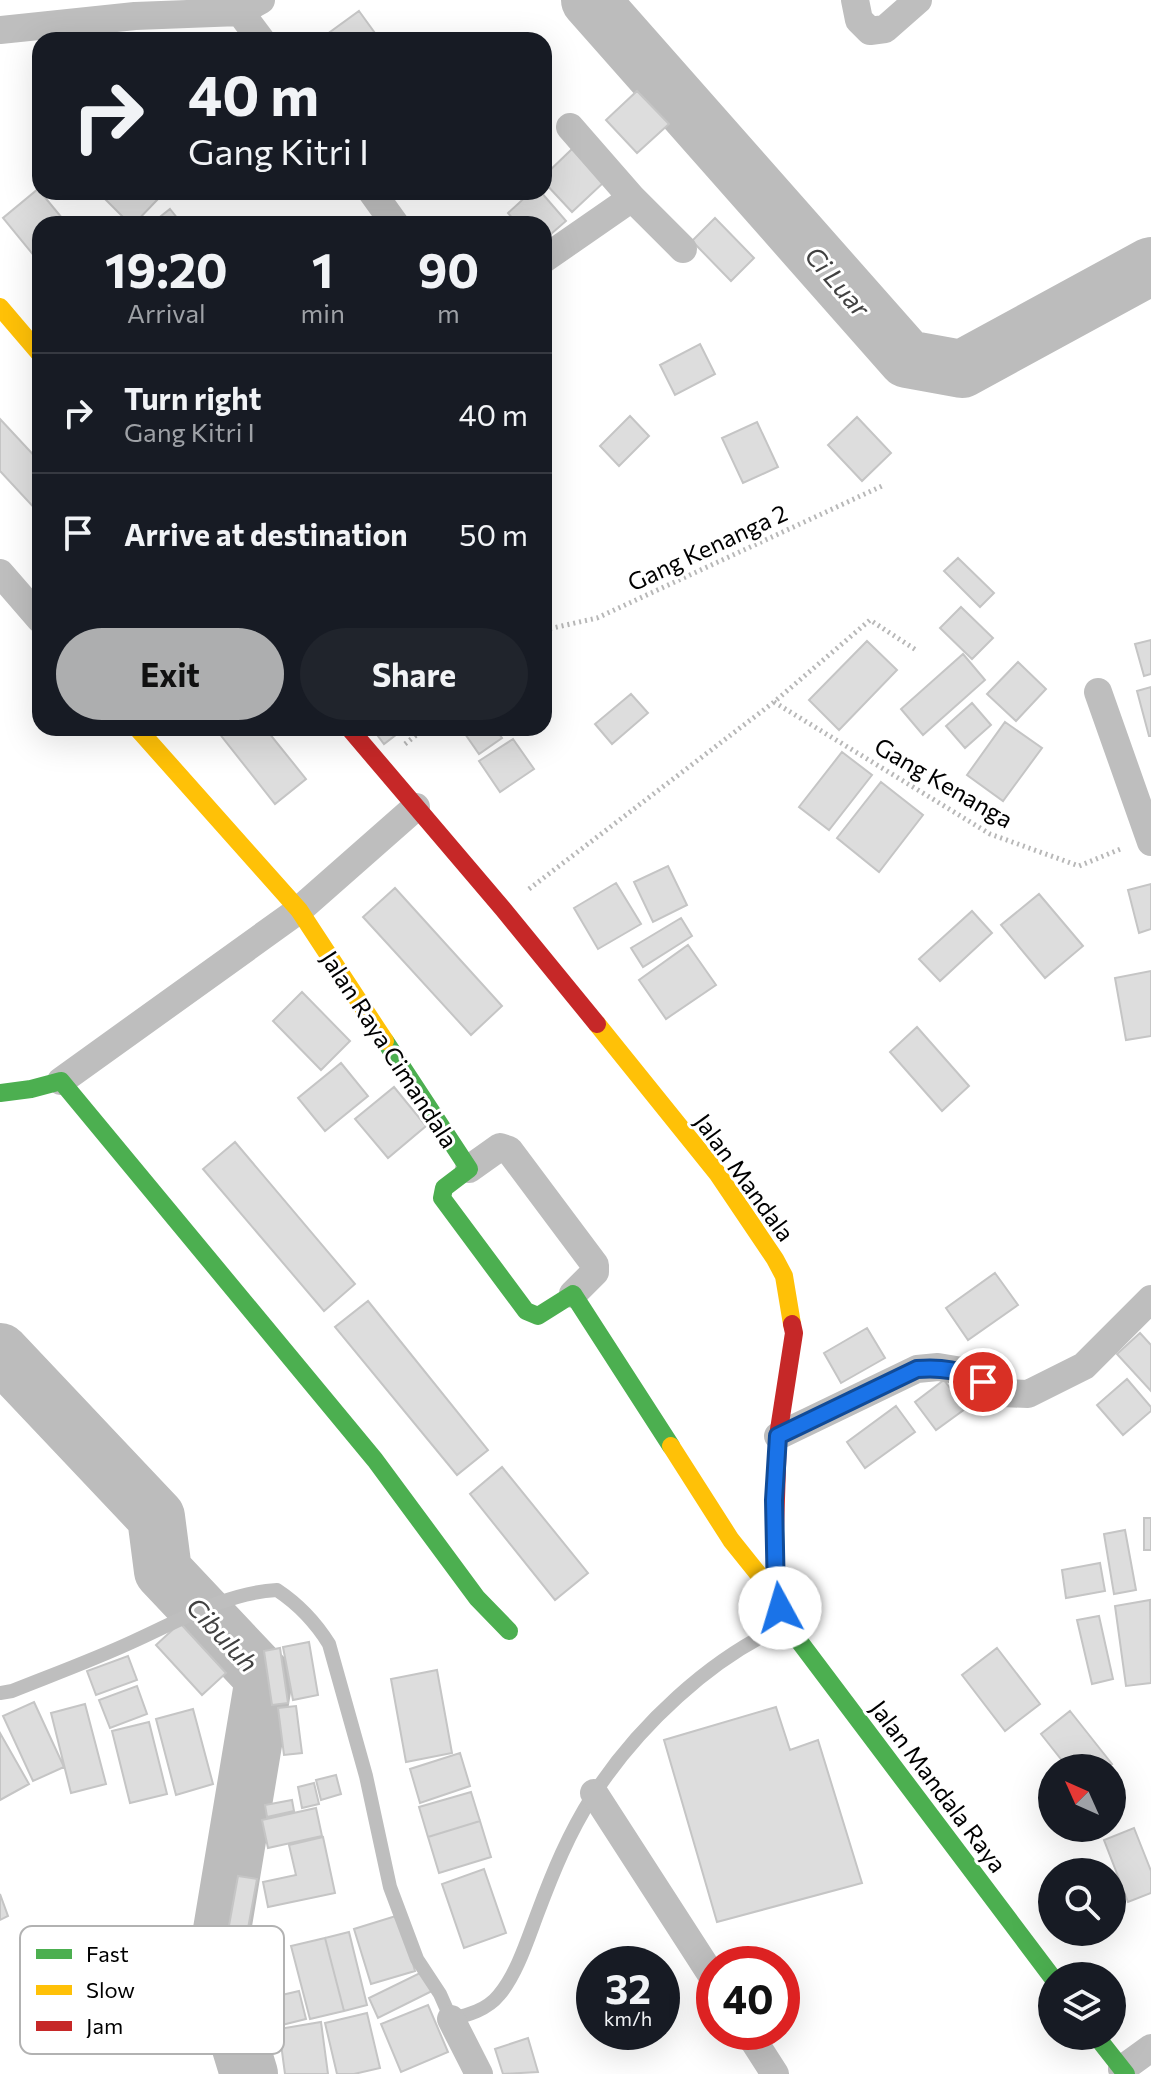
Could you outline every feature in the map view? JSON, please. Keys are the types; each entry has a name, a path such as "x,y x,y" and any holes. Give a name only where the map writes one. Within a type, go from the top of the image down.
{"street":[{"path":"855,0 859,20 870,31 885,29 918,0"},
{"path":"0,30 250,6 258,32"},
{"path":"570,127 632,198 683,249"},
{"path":"552,253 632,198"},
{"path":"0,307 32,345"},
{"path":"0,573 32,610"},
{"path":"1098,692 1150,840"},
{"name":"Jalan Raya Cimandala","path":"144,736 299,910 469,1169 447,1185 442,1198 526,1311 538,1316 573,1294"},
{"path":"356,736 503,909"},
{"path":"0,1093 61,1081 299,910 416,807"},
{"name":"Jalan Mandala","path":"503,909 717,1173 784,1276 794,1333 778,1436 774,1500 776,1596 787,1625"},
{"path":"61,1081 365,1448 477,1598 509,1631"},
{"path":"469,1169 500,1147 509,1150 595,1265 595,1272 573,1294 731,1540 776,1596"},
{"path":"778,1436 917,1369 938,1367 962,1371 1002,1393 1028,1394 1084,1366 1151,1299"},
{"name":"Jalan Mandala Raya","path":"787,1625 1041,1962"},
{"path":"594,1793 696,1951"},
{"path":"451,2019 479,2074"},
{"path":"1107,2050 1124,2072 1151,2048"},
{"path":"760,2050 775,2074"}],"lane":[{"path":"0,1693 12,1691 118,1648 214,1605 239,1596 277,1590 318,1627 329,1644 366,1776 390,1887 417,1959 440,1994 451,2019 473,2014 499,1996 522,1954 570,1832 594,1793 647,1726 739,1648 787,1625"}],"path":[{"name":"Gang Kenanga 2","path":"552,627 597,618 882,486"},
{"path":"503,909 774,702 870,620 916,650"},
{"name":"Gang Kenanga","path":"774,702 990,834 1079,866 1150,840"}],"building":[{"path":"359,11 374,32 330,32"},
{"path":"637,91 669,124 637,153 606,120"},
{"path":"572,149 603,183 572,212 552,191 552,168"},
{"path":"32,194 32,200 47,200 60,216 32,216 32,253 3,218"},
{"path":"106,200 157,200 142,216 122,216"},
{"path":"522,200 548,200 566,221 552,233 552,216 510,216 508,213"},
{"path":"170,209 176,216 161,216"},
{"path":"715,218 754,258 731,281 692,241"},
{"path":"700,344 715,374 675,395 660,365"},
{"path":"630,416 649,436 619,466 600,446"},
{"path":"857,417 891,453 862,481 828,445"},
{"path":"0,419 32,453 32,505 0,471"},
{"path":"757,422 778,467 743,483 722,438"},
{"path":"958,558 994,593 980,607 944,571"},
{"path":"961,607 993,638 972,659 940,628"},
{"path":"1151,640 1151,674 1144,676 1135,644"},
{"path":"867,641 897,670 839,730 809,700"},
{"path":"963,654 985,680 923,735 901,709"},
{"path":"1018,662 1046,689 1016,721 987,694"},
{"path":"1151,687 1151,736 1149,736 1137,691"},
{"path":"631,694 648,713 612,744 595,724"},
{"path":"972,703 991,725 965,748 946,726"},
{"path":"1005,722 1042,748 1003,801 967,775"},
{"path":"221,736 271,736 306,779 275,804"},
{"path":"378,736 394,736 384,744"},
{"path":"467,736 501,736 502,738 479,754"},
{"path":"513,739 534,769 500,792 479,761"},
{"path":"842,752 872,775 829,830 799,807"},
{"path":"881,782 923,815 879,872 837,838"},
{"path":"668,866 687,905 653,922 634,882"},
{"path":"616,883 641,924 598,949 574,908"},
{"path":"1151,884 1151,929 1139,933 1128,890"},
{"path":"395,888 502,1006 471,1035 363,917"},
{"path":"1039,894 1083,946 1045,978 1001,925"},
{"path":"972,911 992,933 940,981 919,959"},
{"path":"681,918 692,936 643,967 631,948"},
{"path":"688,945 716,985 666,1019 639,980"},
{"path":"1151,971 1151,1036 1126,1040 1115,978"},
{"path":"302,992 350,1041 321,1070 273,1021"},
{"path":"917,1027 969,1086 942,1111 890,1052"},
{"path":"341,1063 368,1096 325,1131 298,1098"},
{"path":"394,1087 426,1126 388,1158 355,1119"},
{"path":"235,1142 355,1284 324,1311 203,1169"},
{"path":"995,1273 1018,1305 968,1340 946,1308"},
{"path":"368,1301 488,1450 457,1475 335,1327"},
{"path":"867,1328 885,1358 841,1383 824,1353"},
{"path":"1140,1333 1151,1345 1151,1391 1117,1354"},
{"path":"1127,1379 1151,1411 1123,1435 1097,1405"},
{"path":"944,1380 965,1409 936,1430 915,1402"},
{"path":"896,1406 915,1432 865,1468 847,1442"},
{"path":"502,1467 588,1573 555,1600 470,1494"},
{"path":"1144,1518 1151,1518 1151,1550 1144,1550"},
{"path":"1125,1530 1136,1590 1114,1594 1104,1534"},
{"path":"1100,1563 1105,1591 1066,1598 1062,1570"},
{"path":"1150,1600 1151,1683 1126,1686 1115,1606"},
{"path":"1099,1616 1113,1679 1092,1684 1077,1620"},
{"path":"180,1623 226,1673 202,1695 156,1645"},
{"path":"309,1642 318,1695 293,1700 283,1647"},
{"path":"280,1648 288,1703 272,1705 264,1651"},
{"path":"997,1648 1040,1704 1005,1731 962,1675"},
{"path":"128,1656 137,1680 96,1695 87,1671"},
{"path":"437,1670 452,1753 406,1762 391,1679"},
{"path":"137,1686 147,1714 110,1728 99,1700"},
{"path":"34,1702 64,1767 33,1781 3,1716"},
{"path":"85,1704 106,1784 71,1793 51,1713"},
{"path":"296,1706 302,1753 284,1755 278,1708"},
{"path":"776,1707 790,1750 818,1740 862,1883 717,1922 664,1740"},
{"path":"193,1709 213,1784 176,1795 156,1719"},
{"path":"1070,1711 1104,1754 1057,1754 1041,1734"},
{"path":"149,1722 167,1794 130,1803 112,1731"},
{"path":"0,1733 29,1784 0,1800"},
{"path":"460,1753 470,1786 420,1803 410,1769"},
{"path":"336,1775 341,1794 321,1800 316,1780"},
{"path":"314,1783 319,1804 302,1808 298,1787"},
{"path":"471,1792 480,1821 428,1837 419,1807"},
{"path":"292,1800 294,1811 267,1817 265,1805"},
{"path":"316,1808 322,1836 268,1848 262,1820"},
{"path":"480,1821 491,1857 439,1873 428,1837"},
{"path":"1134,1828 1151,1871 1151,1893 1128,1902 1126,1858 1111,1858 1105,1842 1126,1842 1126,1831"},
{"path":"323,1837 335,1893 268,1907 263,1882 296,1875 289,1845"},
{"path":"484,1869 506,1933 464,1948 442,1884"},
{"path":"238,1876 257,1879 248,1926 229,1926"},
{"path":"0,1894 8,1916 0,1920"},
{"path":"399,1915 415,1971 371,1984 354,1929"},
{"path":"349,1932 367,2005 344,2011 325,1938"},
{"path":"325,1938 344,2011 310,2019 291,1946"},
{"path":"422,1972 432,1991 378,2018 369,1998"},
{"path":"299,1991 306,2019 284,2024 284,1994"},
{"path":"428,2005 448,2052 401,2072 381,2024"},
{"path":"367,2013 380,2068 337,2074 325,2023"},
{"path":"321,2022 328,2074 285,2074 284,2028"},
{"path":"528,2038 538,2072 503,2074 495,2049"}],"waterway":[{"name":"Ci Luar","path":"590,0 907,359 962,369 1151,266"},
{"name":"Cibuluh","path":"0,1352 156,1517 163,1571 264,1678 223,1926"},
{"name":"Cibuluh","path":"243,2054 249,2074"}],"traffic: fast":[{"path":"385,1041 469,1169 444,1188 442,1198 526,1311 538,1316 573,1294 671,1446"},
{"path":"0,1093 61,1081 375,1460 477,1598 509,1631"},
{"path":"775,1530 776,1596 787,1625 1041,1962"},
{"path":"1107,2050 1126,2074"}],"traffic: slow":[{"path":"0,307 32,345"},
{"path":"144,736 299,910 385,1041"},
{"path":"597,1024 717,1173 775,1259 784,1276 792,1324"},
{"path":"671,1446 731,1540 776,1596"}],"traffic: jam":[{"path":"356,736 597,1024"},
{"path":"775,1530 778,1436 794,1333 792,1324"}],"route":[{"path":"780,1608 776,1596 774,1500 778,1436 917,1369 938,1367 962,1371 983,1382"}]}
